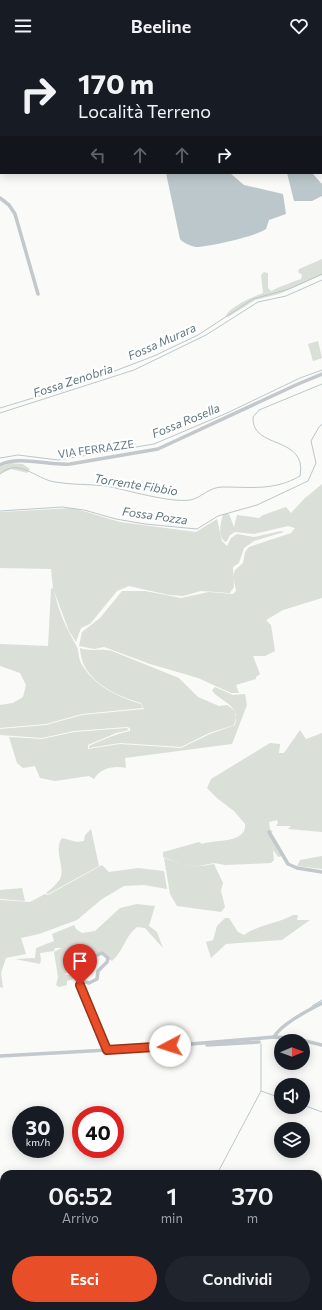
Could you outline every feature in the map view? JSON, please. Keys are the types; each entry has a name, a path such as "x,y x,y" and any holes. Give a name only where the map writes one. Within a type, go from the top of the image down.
{"street":[{"path":"0,198 9,204 15,214 38,294"},
{"name":"VIA FERRAZZE","path":"0,465 7,462 19,461 70,464 158,449 322,374"},
{"path":"269,832 288,864 297,868 322,872"},
{"path":"79,984 83,981 89,983 97,979 98,971 107,962 108,958 102,953 88,959"},
{"path":"73,968 107,1050"},
{"path":"276,1034 288,1024 322,1003"},
{"path":"0,1056 259,1040 274,1037"},
{"path":"310,1042 322,1045"}],"shaded area":[{"path":"166,174 231,174 244,185 283,194 286,214 269,220 266,229 261,232 232,241 196,247 185,243 180,239"},
{"path":"287,174 313,174 322,184 322,196 312,201 294,201"},
{"path":"322,259 322,275 279,294 255,300 228,317 226,316 232,309 263,293 261,275 264,272 268,273 268,288 271,291 301,279 302,275 298,272 299,269"},
{"path":"318,341 322,358 313,361 308,344"},
{"path":"10,463 23,464 30,469 27,473 11,469 0,474 0,467"},
{"path":"322,484 322,598 283,610 266,620 271,625 275,651 265,656 253,656 260,674 256,677 256,679 236,685 239,693 231,693 198,678 150,664 104,647 94,649 79,646 82,632 100,618 122,591 145,591 181,598 209,592 233,594 236,591 233,576 235,570 243,563 245,552 249,547 291,533 295,528 288,526 254,534 235,532 230,535 225,542 220,532 223,514 229,514 234,527 237,515 259,518 263,515 286,507 291,513 305,498"},
{"path":"73,508 120,522 196,532 217,519 222,541 227,546 231,538 237,534 254,537 281,531 284,532 254,541 244,548 239,563 233,567 234,587 230,593 201,591 183,596 169,595 129,586 117,591 90,624 81,628 76,642 69,631 54,591 63,619 69,632 77,647 79,658 86,671 106,689 114,694 141,704 143,708 82,714 46,724 0,728 0,705 13,703 23,697 26,685 20,673 0,666 0,644 48,646 51,589 53,588 51,569 0,568 0,512"},
{"path":"80,648 88,650 112,651 179,678 198,697 219,706 227,705 234,710 236,717 234,725 209,733 181,747 120,743 89,748 89,746 104,739 130,731 130,728 127,727 74,731 42,738 0,735 0,729 46,725 82,715 144,709 141,703 110,691 93,677 86,669"},
{"path":"215,687 233,695 245,694 247,705 232,744 125,758 126,768 108,768 100,772 94,779 89,776 55,781 40,778 35,766 23,768 17,763 9,737 42,739 74,732 127,728 129,730 116,733 88,745 88,749 120,744 181,748 210,734 235,725 236,714 234,709 214,693 212,690"},
{"path":"300,730 306,739 322,733 322,832 288,829 291,826 276,826 278,823 277,820 269,822 270,829 273,832 271,833 283,852 282,856 278,857 273,850 274,860 271,863 225,865 214,863 194,867 183,865 163,857 163,852 199,842 202,844 228,840 241,835 245,824 234,811 218,799 207,788 211,779 270,743 280,744 279,753 284,753"},
{"path":"91,829 99,866 48,894 46,893 60,879 62,870 59,848 62,838 77,842 84,841 85,835"},
{"path":"322,856 322,869 297,866 300,860"},
{"path":"164,858 188,866 214,864 223,883 221,891 225,907 221,912 177,906 170,894"},
{"path":"102,865 109,872 138,868 164,871 167,889 144,885 124,886 102,899 77,920 39,934 21,938 26,954 6,958 1,973 3,988 0,987 0,900 30,902 45,894 48,895"},
{"path":"22,888 25,901 0,899 0,890"},
{"path":"137,904 155,906 149,926 157,932 163,948 145,928 137,927 112,961 99,953 91,955 85,952 64,963 67,972 65,975 75,975 73,979 67,981 67,985 59,987 56,985 58,977 54,952 62,948 55,948 54,951 40,953 40,964 15,959 35,958 36,948 54,941 52,934 74,925 76,929 82,933 95,931 120,908"},
{"path":"293,915 298,915 297,920 310,920 282,940 226,944 211,958 206,942 213,940 217,926 225,918 229,918 238,932 244,935 256,928"}],"waterway":[{"name":"Fossa Murara","path":"0,408 86,382 154,356 198,335 253,299 289,289 322,274"},
{"name":"Fossa Murara","path":"0,413 134,370 206,335 258,302 286,296 322,280"},
{"name":"Fossa Rosella","path":"0,458 18,455 58,460 154,444 227,413 300,378 322,370"},
{"name":"Torrente Fibbio","path":"0,474 7,469 20,468 55,482 106,486 171,500 194,499 218,487 262,487 281,484 300,476 300,463 296,454 288,448 261,434 255,427 253,417 259,410 322,384"},
{"name":"Fossa Pozza","path":"0,511 62,507 84,510 116,519 145,524 197,529 218,516 257,505 308,481 316,463 311,441 322,424"},
{"path":"312,1006 322,1000"},
{"path":"261,1044 261,1091"},
{"path":"219,1170 261,1091 274,1096"},
{"path":"310,1108 322,1112"}],"route":[{"path":"80,985 107,1050 170,1046"}],"water label":[{"name":"Fossa Zenobria","path":"73,381"}]}
